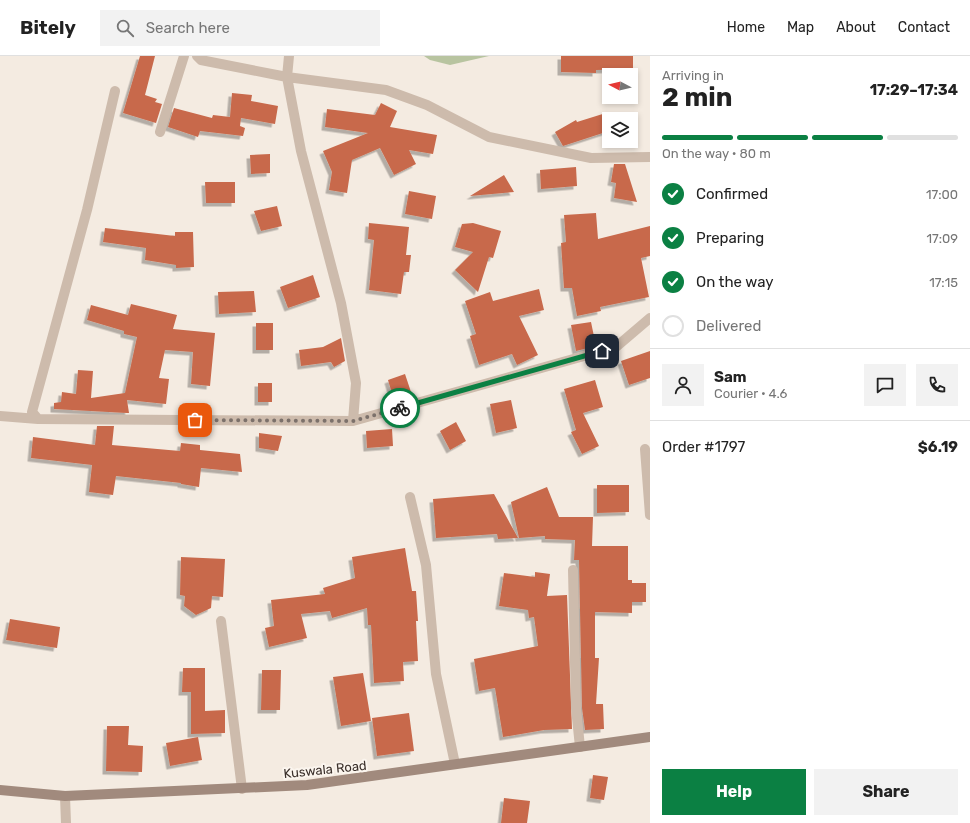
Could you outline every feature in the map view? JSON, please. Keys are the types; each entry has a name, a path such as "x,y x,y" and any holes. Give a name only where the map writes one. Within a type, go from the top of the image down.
{"street":[{"path":"160,132 184,56"},
{"path":"197,56 201,60 287,77 386,90 427,105 489,137 591,158 650,157"},
{"path":"289,56 287,77 301,150 341,303 356,384 353,421"},
{"path":"38,419 32,412 87,210 115,91"},
{"path":"0,416 38,419 353,421 616,347 650,318"},
{"path":"644,449 650,515"},
{"path":"410,497 426,565 436,674 455,764"},
{"path":"573,570 576,708 580,748"},
{"path":"221,620 242,789"},
{"name":"Kuswala Road","path":"0,790 65,796 242,789 349,781 455,764 580,748 650,737"},
{"path":"65,796 66,823"}],"green space":[{"path":"424,56 489,56 450,65 430,60"}],"building":[{"path":"140,56 155,56 145,95 157,99 155,102 162,104 156,123 123,113"},
{"path":"561,56 633,56 633,68 602,68 602,70 596,70 596,73 561,72"},
{"path":"232,93 252,95 251,101 278,106 275,124 241,118 240,126 245,128 243,136 200,131 198,137 168,127 174,108 212,118 213,115 230,117"},
{"path":"381,103 397,111 390,127 437,135 433,154 409,150 416,164 394,175 380,148 352,160 347,193 329,190 332,172 323,151 368,133 325,127 327,109 375,115"},
{"path":"602,114 602,133 563,146 555,132 576,120 577,122"},
{"path":"270,154 270,173 251,174 250,155"},
{"path":"614,164 625,164 637,202 614,198 616,183 611,182"},
{"path":"576,167 577,186 541,189 540,170"},
{"path":"504,175 514,192 470,196"},
{"path":"205,182 235,182 235,203 206,203"},
{"path":"409,191 436,196 432,219 405,214"},
{"path":"277,206 282,226 261,231 254,211"},
{"path":"596,213 598,239 650,226 650,256 641,258 649,297 600,307 601,311 577,316 572,288 564,288 561,243 566,242 564,215"},
{"path":"369,223 409,227 406,255 411,255 409,272 404,272 401,294 369,290 374,240 368,239"},
{"path":"473,223 501,231 493,258 489,257 478,292 455,270 473,252 455,247 462,224"},
{"path":"105,228 175,236 175,232 193,232 194,267 176,268 176,265 145,260 146,248 103,242"},
{"path":"313,275 320,297 288,308 280,287"},
{"path":"539,289 544,310 519,316 538,355 517,365 512,354 479,365 470,336 476,334 465,301 490,292 493,301"},
{"path":"254,291 256,312 219,314 218,292"},
{"path":"131,304 177,315 173,329 215,333 210,386 191,384 193,352 165,350 159,378 169,379 166,404 127,400 129,413 54,409 54,403 61,402 62,392 76,394 78,370 93,371 91,398 125,393 137,337 124,334 124,331 87,320 91,305 128,315"},
{"path":"591,322 596,346 576,351 571,325"},
{"path":"256,323 273,323 273,350 256,350"},
{"path":"341,338 345,361 334,367 331,362 301,366 299,350 323,347"},
{"path":"650,351 650,378 629,385 621,361"},
{"path":"405,374 412,395 394,400 388,380"},
{"path":"595,380 603,407 583,413 599,446 582,454 571,432 576,430 564,389"},
{"path":"258,383 272,383 272,402 258,402"},
{"path":"511,400 517,428 496,433 490,404"},
{"path":"456,422 466,441 450,450 440,431"},
{"path":"97,426 114,426 112,445 180,451 181,443 200,445 200,450 240,454 242,472 201,468 199,487 181,483 116,476 113,495 89,492 92,465 31,458 33,437 95,445"},
{"path":"392,429 393,446 367,448 366,431"},
{"path":"259,433 282,436 278,451 259,448"},
{"path":"597,485 629,485 629,512 597,513"},
{"path":"547,487 559,517 593,517 592,546 628,546 628,580 632,580 632,583 646,583 646,602 632,602 632,613 595,612 595,658 599,658 596,704 603,704 604,729 585,730 582,708 579,560 574,560 575,540 545,539 545,536 519,538 511,502"},
{"path":"494,494 518,538 498,539 497,534 436,538 433,499"},
{"path":"405,548 412,591 416,591 418,661 403,662 404,681 374,683 371,625 368,625 367,608 332,618 330,611 301,614 307,638 269,647 265,628 274,626 271,600 325,594 323,588 355,578 352,557"},
{"path":"181,557 225,559 223,597 212,596 211,608 196,615 184,606 185,596 180,595"},
{"path":"535,572 550,574 547,596 567,595 572,729 544,730 503,737 495,688 479,691 474,659 538,646 534,617 529,618 528,610 499,606 504,573 535,577"},
{"path":"10,619 60,627 57,648 6,640"},
{"path":"183,668 205,668 205,711 225,710 225,733 191,734 191,692 182,692"},
{"path":"262,670 281,670 280,710 261,710"},
{"path":"363,673 371,721 341,726 333,677"},
{"path":"409,713 414,751 377,756 372,718"},
{"path":"107,726 129,726 128,745 143,746 142,772 106,771"},
{"path":"198,737 202,760 170,766 166,743"},
{"path":"593,775 608,777 604,800 590,798"},
{"path":"504,798 530,801 527,823 501,823"}],"way so far":[{"path":"195,420 353,421 400,408"}],"route":[{"path":"400,408 602,351"}]}
